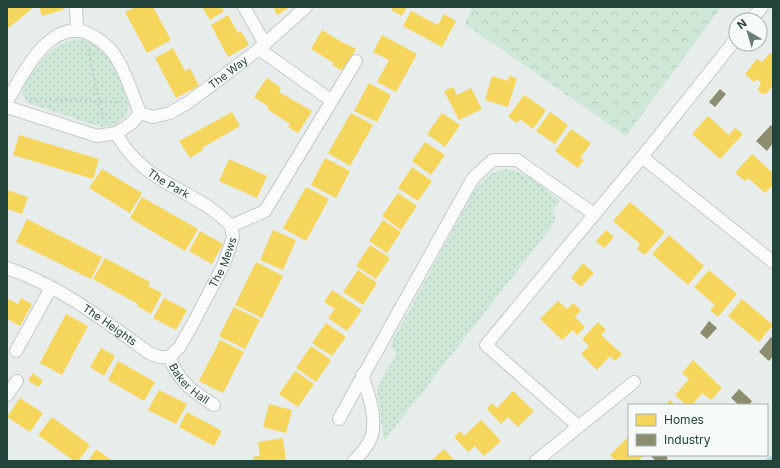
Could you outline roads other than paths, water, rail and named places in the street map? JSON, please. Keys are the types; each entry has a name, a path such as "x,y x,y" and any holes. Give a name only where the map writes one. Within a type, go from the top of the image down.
{"street":[{"path":"76,7 81,30"},
{"path":"244,7 262,47 332,101"},
{"name":"The Way","path":"138,108 152,117 170,113 189,102 262,47 306,7"},
{"path":"81,30 103,42 117,59 138,108 132,123 111,133 97,136 8,102 38,53 52,39 65,32 81,30"},
{"path":"578,426 486,345 642,157 728,49"},
{"name":"The Mews","path":"169,357 179,348 224,264 233,237 231,226 266,211 356,61"},
{"name":"The Park","path":"111,133 136,162 159,180 221,215 231,226"},
{"path":"642,157 773,262"},
{"path":"339,419 362,375 473,178 493,160 517,160 594,214"},
{"name":"The Heights","path":"7,268 22,273 84,306 149,353 160,357 169,357"},
{"path":"16,351 51,288"},
{"name":"Baker Hall","path":"169,357 176,373 184,384 214,405"},
{"path":"354,461 369,443 372,430 372,406 362,375"},
{"path":"7,395 17,381"},
{"path":"536,461 634,382"}],"waterway":[{"path":"767,461 773,458"}]}
